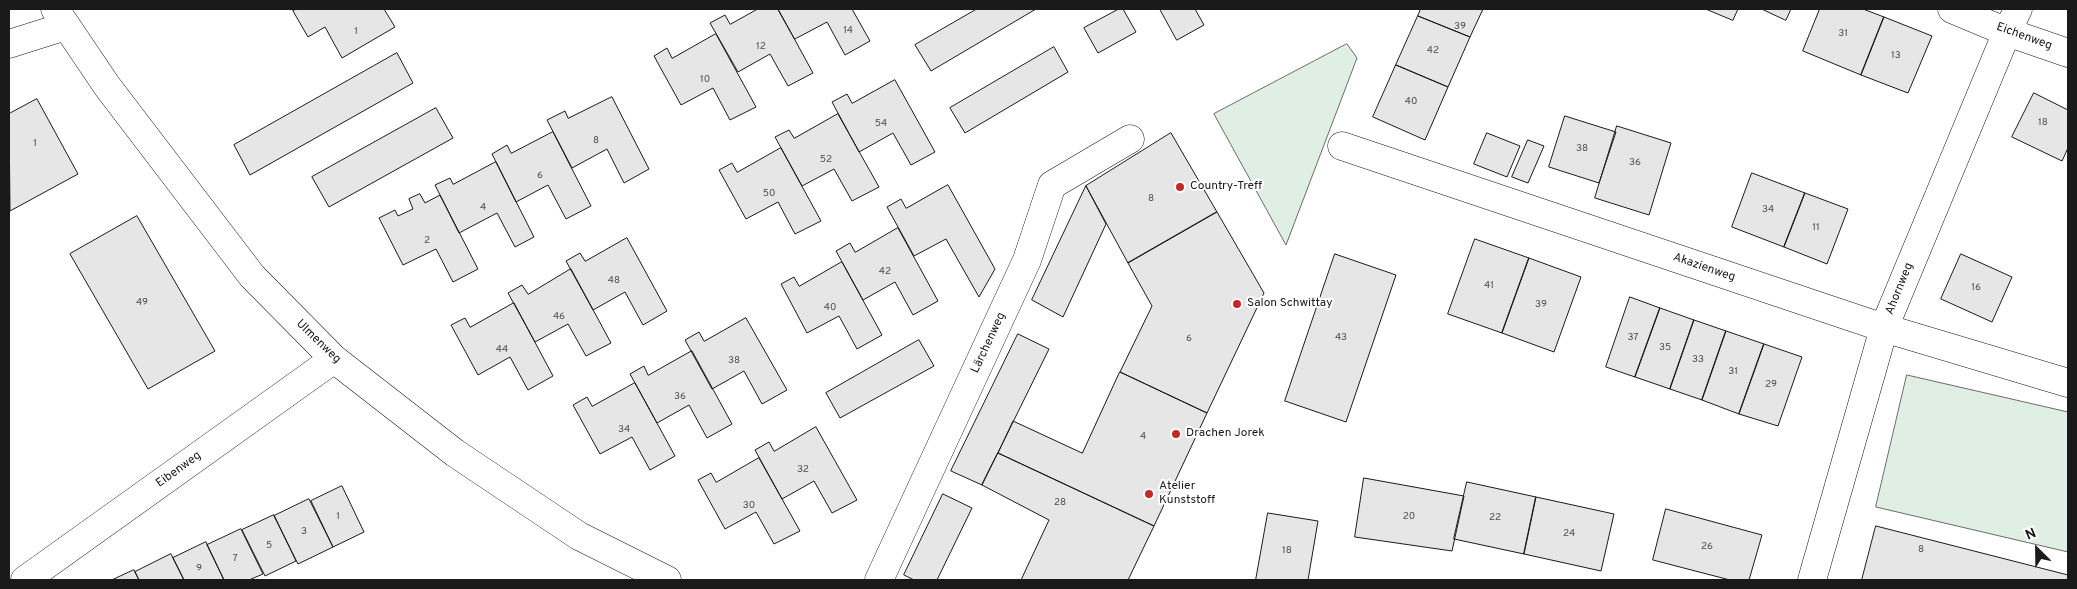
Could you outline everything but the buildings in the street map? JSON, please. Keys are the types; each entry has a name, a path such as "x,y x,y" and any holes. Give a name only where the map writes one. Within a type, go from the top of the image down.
{"street":[{"name":"Eichenweg","path":"1952,9 2012,20 2068,53"},
{"path":"9,44 61,17"},
{"name":"Ulmenweg","path":"61,17 107,86 252,276 334,359 455,453 578,536 668,580"},
{"name":"Ahornweg","path":"1812,580 1884,328 2012,20"},
{"name":"Lärchenweg","path":"880,580 1027,260 1052,185 1130,139"},
{"name":"Akazienweg","path":"1342,146 1884,328 2068,383"},
{"name":"Eibenweg","path":"27,580 334,359"}],"green space":[{"path":"1347,44 1357,58 1286,245 1214,114"},
{"path":"1907,375 2068,412 2068,552 1876,507"}],"place":[{"name":"Country-Treff","path":"1180,187"},
{"name":"Salon Schwittay","path":"1237,304"},
{"name":"Drachen Jorek","path":"1176,434"},
{"name":"Atelier Kunststoff","path":"1149,494"}]}
